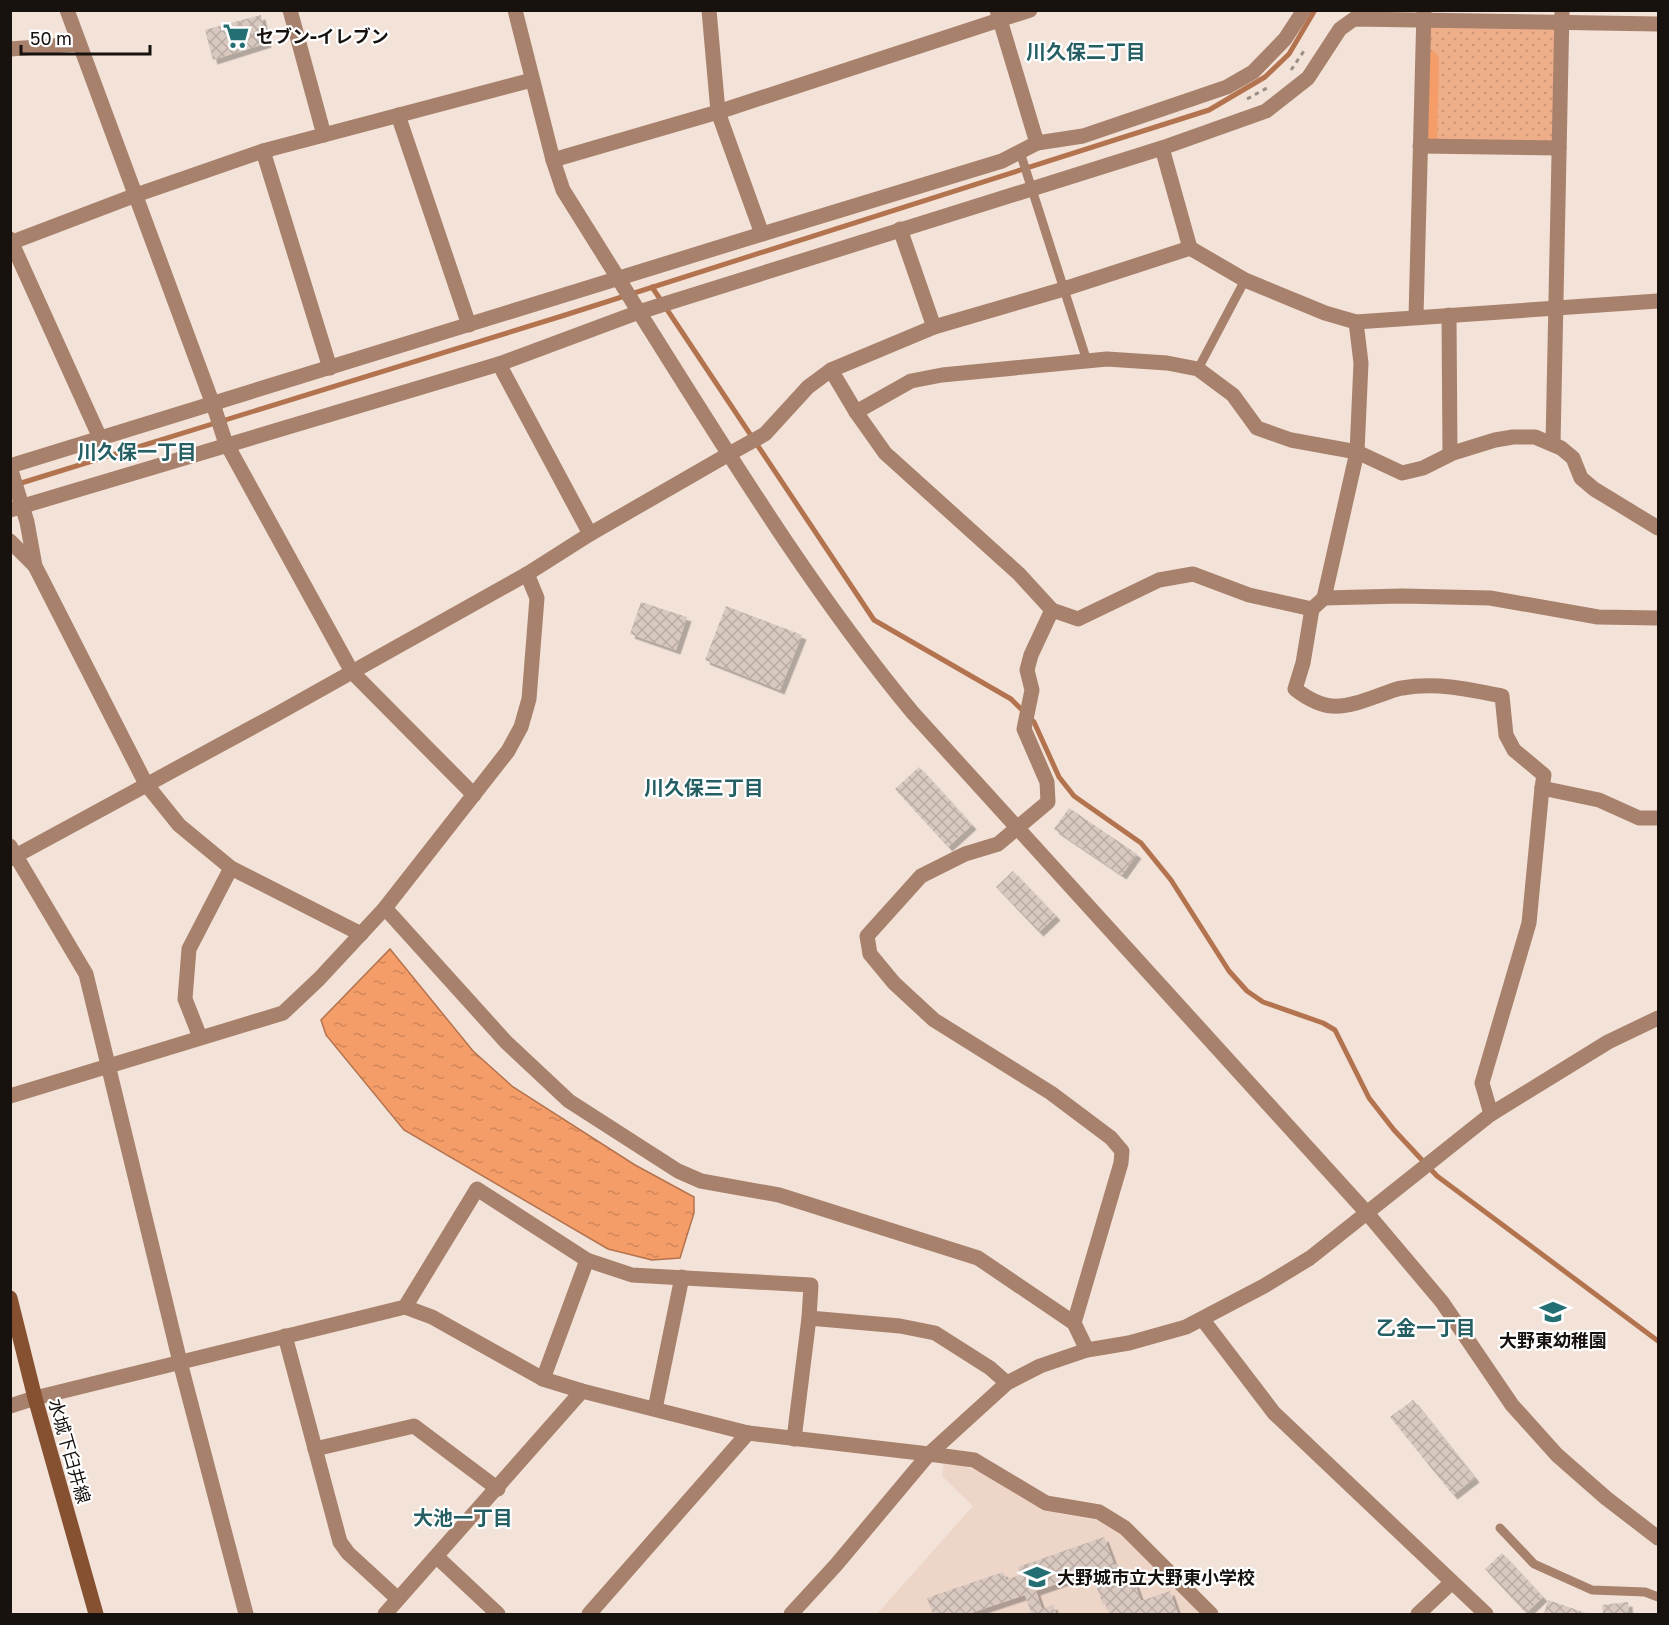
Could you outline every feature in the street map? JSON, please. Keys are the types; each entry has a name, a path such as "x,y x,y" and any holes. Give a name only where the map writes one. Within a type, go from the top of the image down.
{"main road":[{"name":"水城下臼井線","path":"10,1298 35,1398 96,1614"}],"street":[{"path":"67,10 214,407 225,443 352,672 474,795"},
{"path":"290,10 324,135"},
{"path":"515,10 562,190 729,454 867,658 913,713 1367,1214 1443,1302 1512,1405 1557,1455 1606,1498 1659,1538"},
{"path":"709,10 718,112 762,234"},
{"path":"553,160 718,112 998,15 1030,10"},
{"path":"361,934 231,868 179,825 146,784 35,566 16,508 10,466 100,438 214,407 330,368 618,278 1002,161 1037,143 1083,136 1227,87 1252,72 1285,39 1303,11"},
{"path":"998,15 1037,143"},
{"path":"1416,317 1424,15"},
{"path":"16,508 225,443 499,364 639,312 1162,148 1266,111 1308,78 1340,29 1354,20 1424,15 1561,16 1659,24"},
{"path":"1552,444 1561,16"},
{"path":"10,49 79,44"},
{"path":"100,438 11,242 263,151 532,80"},
{"path":"398,115 470,325"},
{"path":"1420,146 1559,148"},
{"path":"1162,148 1190,248 1245,280 1325,313 1356,322 1659,301"},
{"path":"263,151 330,368"},
{"path":"900,229 934,327"},
{"path":"246,1614 180,1362 86,974 12,853 146,784 352,672 527,574 590,534 765,434 808,387 831,370 934,327 1064,289 1190,248"},
{"path":"1449,315 1450,454"},
{"path":"1356,322 1361,363 1357,452 1324,598 1312,609 1303,663 1294,689 1307,699 1332,708 1353,706 1401,688 1454,685 1502,696 1506,735 1514,750 1544,775 1529,923 1482,1083 1491,1114"},
{"path":"856,412 911,381 942,375 1107,359 1167,363 1198,369 1233,394 1257,428 1291,440 1357,452 1402,473 1423,468 1450,454 1495,440 1535,437 1561,448 1573,458 1581,477 1594,489 1659,528"},
{"path":"499,364 590,534"},
{"path":"831,370 856,412 885,453 1019,574 1052,610 1078,619 1159,580 1193,574 1249,595 1312,609"},
{"path":"10,541 35,566"},
{"path":"10,1096 283,1013 319,979 385,908 508,751 521,727 529,699 537,597 527,574"},
{"path":"1324,598 1490,597 1598,617 1659,618"},
{"path":"1052,610 1030,655 1027,670 1032,690 1024,729 1047,782 1048,802 998,844 965,854 921,876 867,936 870,954 894,983 934,1020 1051,1093 1111,1138 1122,1151 1122,1163 1074,1323"},
{"path":"1542,788 1599,800 1639,818 1659,818"},
{"path":"200,1037 185,999 189,949 231,868"},
{"path":"385,908 506,1042 569,1101 678,1171 701,1181 780,1195 978,1258 1074,1323 1087,1350"},
{"path":"791,1614 929,1454 1007,1383 1040,1366 1087,1350 1129,1343 1186,1328 1203,1320 1310,1258 1491,1114 1608,1042 1659,1018"},
{"path":"405,1307 477,1189 587,1260 632,1275 810,1285 809,1318 794,1440"},
{"path":"543,1379 587,1260"},
{"path":"655,1409 682,1277"},
{"path":"10,1406 405,1307 432,1317 543,1379 582,1391 748,1434 974,1460 1046,1503 1099,1512 1125,1528 1210,1614"},
{"path":"809,1318 900,1326 935,1334 990,1368 1007,1383"},
{"path":"1203,1320 1274,1413 1486,1614"},
{"path":"285,1336 340,1542 348,1553 398,1599"},
{"path":"385,1614 582,1391"},
{"path":"315,1449 414,1426 498,1488"},
{"path":"589,1614 748,1434"},
{"path":"437,1557 498,1614"},
{"path":"1418,1614 1451,1582"}],"lane":[{"path":"1020,152 1087,361"},
{"path":"1198,369 1245,280"},
{"path":"1500,1528 1534,1564 1592,1590 1645,1592 1659,1598"}],"shaded area":[{"path":"1424,19 1561,22 1559,148 1420,146"},
{"name":"大野城市立大野東小学校","path":"944,1463 958,1464 994,1477 1043,1508 1061,1514 1096,1520 1114,1529 1127,1539 1201,1614 877,1614 973,1506 942,1476"}],"water":[{"path":"390,949 473,1051 513,1087 635,1165 694,1197 694,1213 680,1258 652,1260 608,1249 404,1130 326,1035 321,1020"}],"building":[{"name":"セブン-イレブン","path":"261,15 267,43 213,60 205,30"},
{"path":"641,602 687,617 676,650 630,634"},
{"path":"726,606 802,635 780,690 705,660"},
{"path":"919,767 972,825 948,847 895,789"},
{"path":"1069,808 1137,854 1122,875 1054,829"},
{"path":"1013,871 1056,916 1039,932 996,887"},
{"path":"1413,1400 1475,1478 1453,1495 1390,1417"},
{"path":"1104,1537 1114,1564 1036,1591 1042,1609 1053,1605 1056,1614 1025,1614 1031,1612 1025,1595 968,1614 933,1614 927,1598 1003,1572 1006,1580 1020,1575 1018,1567"},
{"path":"1502,1553 1543,1597 1526,1613 1485,1569"},
{"path":"1116,1564 1120,1573 1130,1570 1141,1601 1170,1591 1178,1614 1110,1614 1106,1604 1103,1605 1095,1582 1106,1578 1103,1569"},
{"path":"1548,1600 1589,1614 1544,1614"},
{"path":"1628,1602 1629,1614 1603,1614 1602,1605"}],"waterway":[{"path":"18,484 562,316 1209,110 1265,77 1289,54 1315,10"},
{"path":"1428,139 1430,60"},
{"path":"652,287 874,620 1011,699 1034,722 1059,777 1074,796 1141,843 1171,880 1229,971 1247,991 1263,1002 1323,1023 1335,1030 1369,1098 1394,1130 1437,1176 1658,1341"}],"place":[{"name":"セブン-イレブン","path":"236,36"},
{"name":"大野東幼稚園","path":"1553,1312"},
{"name":"大野城市立大野東小学校","path":"1037,1577"}],"district":[{"name":"川久保二丁目","path":"1086,51"},
{"name":"川久保一丁目","path":"137,451"},
{"name":"川久保三丁目","path":"704,787"},
{"name":"乙金一丁目","path":"1426,1327"},
{"name":"大池一丁目","path":"463,1517"}]}
